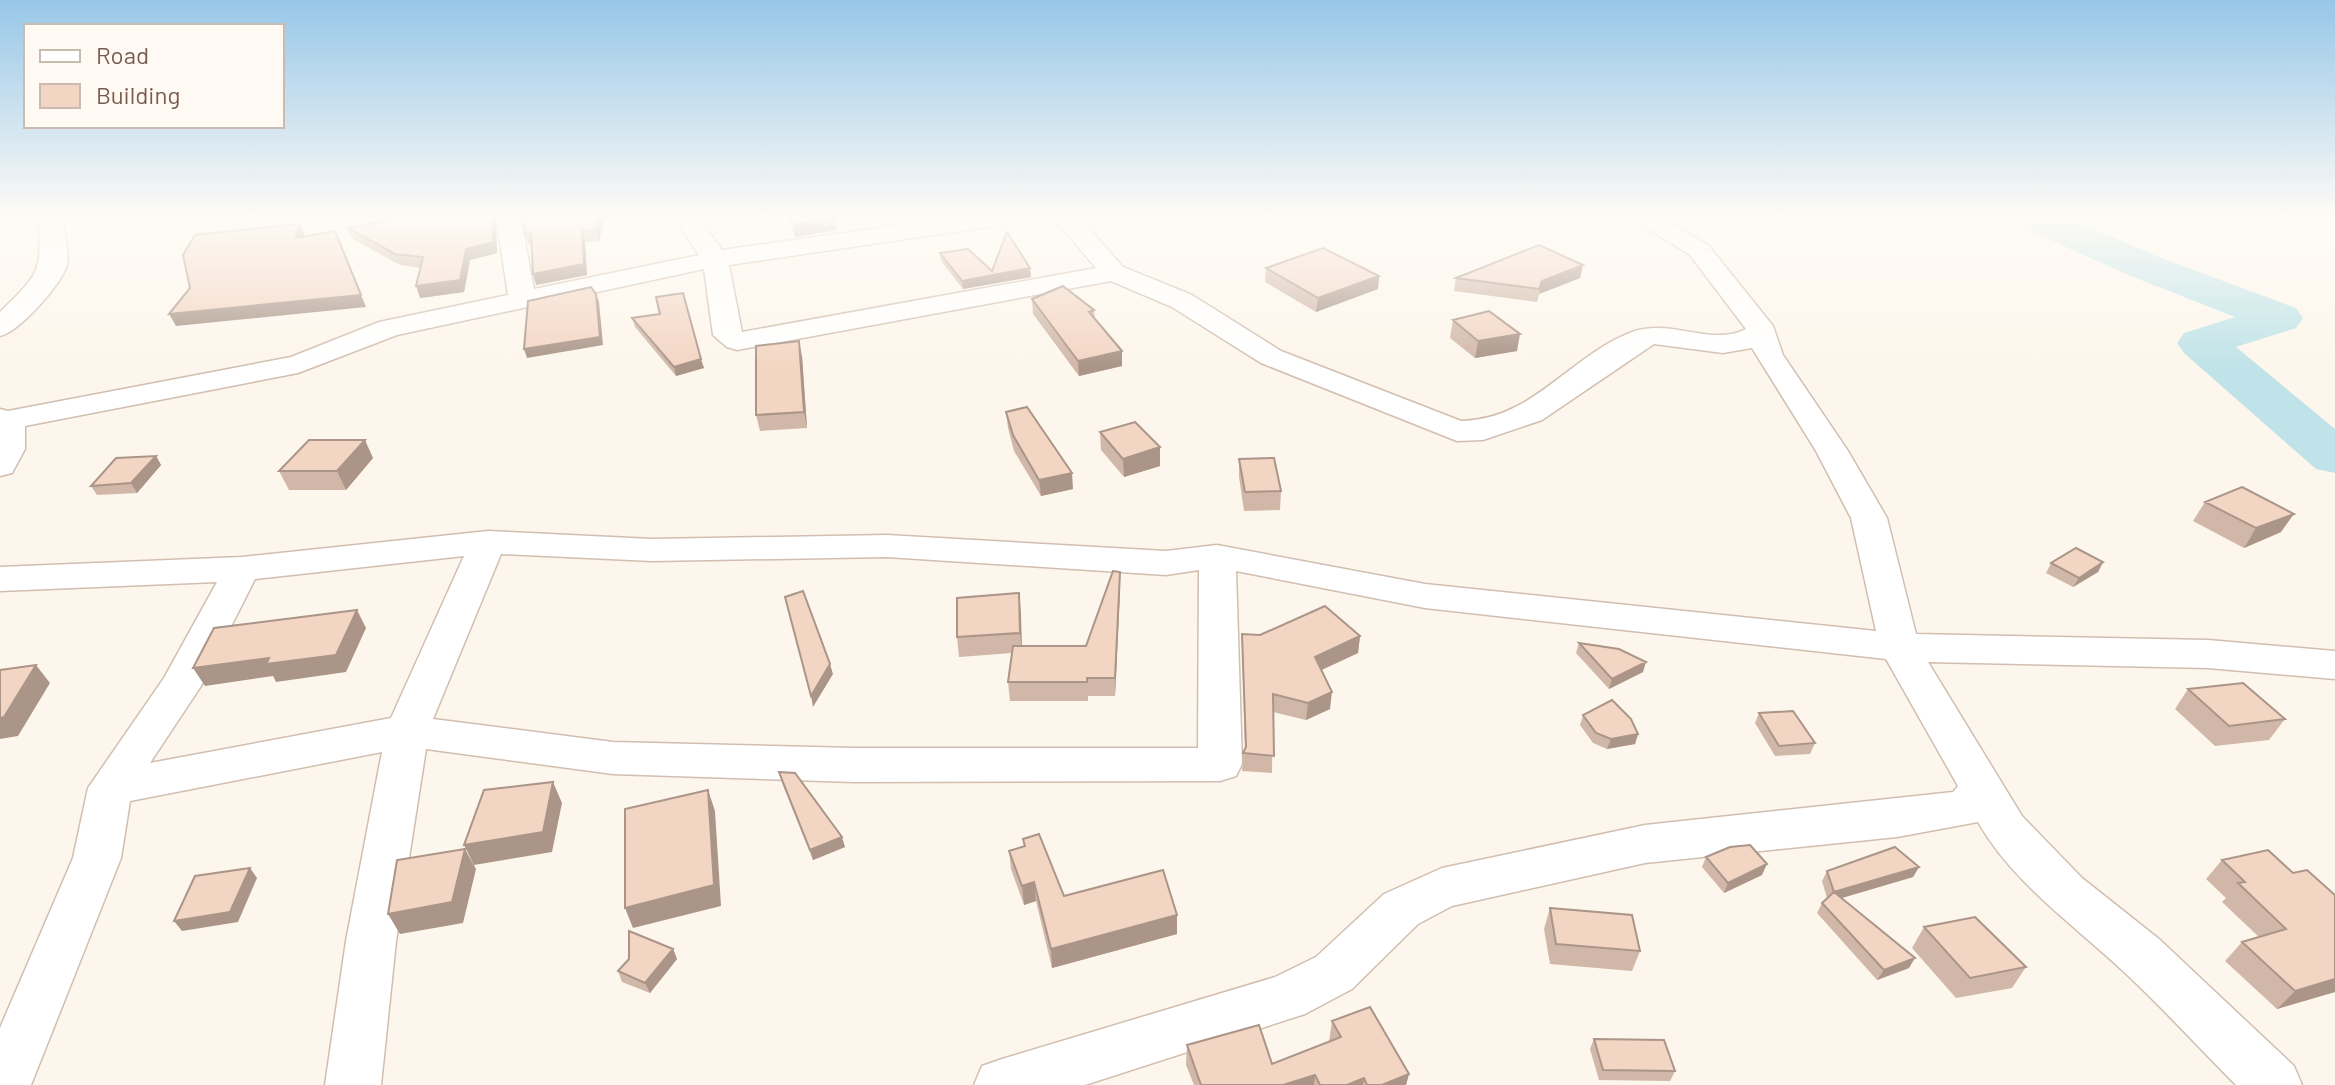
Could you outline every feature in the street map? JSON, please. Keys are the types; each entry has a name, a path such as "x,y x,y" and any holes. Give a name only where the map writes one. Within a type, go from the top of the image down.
{"street":[{"path":"0,328 40,288 53,266"},
{"path":"517,266 523,301"},
{"path":"0,466 10,452 12,435 3,419 298,364 389,328 685,266"},
{"path":"716,266 727,335 737,341 1114,273"},
{"path":"1108,266 1114,273 1182,301 1271,357 1457,431 1484,434 1510,426 1641,338 1675,336 1736,344 1763,332"},
{"path":"1711,266 1763,332 1768,355 1851,482 1869,518 1879,576 1899,647 2006,829 2065,892 2141,955 2274,1085"},
{"path":"0,579 242,569 488,542 652,550 887,546 1166,563 1217,556 1425,596 1899,647 2208,654 2335,665"},
{"path":"353,1085 371,941 407,731 488,542"},
{"path":"110,788 407,731 613,758 869,765 1220,764 1217,556"},
{"path":"3,1085 97,858 110,788 180,686 242,569"},
{"path":"1002,1085 1286,997 1334,973 1401,909 1442,888 1645,844 1897,819 1966,808 1981,791"}],"building":[{"path":"185,266 349,266 361,295 169,314 190,288"},
{"path":"421,266 463,266 460,280 416,286"},
{"path":"533,266 576,266 533,274"},
{"path":"950,266 986,266 992,271 994,266 1030,268 962,281"},
{"path":"1358,266 1379,276 1318,298 1266,268"},
{"path":"1487,266 1581,266 1542,281 1539,289 1456,278"},
{"path":"1063,286 1094,310 1089,312 1122,351 1078,361 1032,299"},
{"path":"591,287 596,294 600,337 524,349 528,301"},
{"path":"683,293 701,359 674,367 632,318 660,314 656,297"},
{"path":"1489,311 1520,334 1478,341 1453,320"},
{"path":"799,341 804,412 756,415 756,346"},
{"path":"1027,407 1072,473 1039,480 1013,435 1006,412"},
{"path":"1135,422 1160,447 1123,459 1100,432"},
{"path":"309,440 365,440 337,471 279,471"},
{"path":"156,456 131,483 91,486 116,458"},
{"path":"1274,458 1281,491 1245,492 1239,459"},
{"path":"2242,487 2294,514 2256,528 2205,502"},
{"path":"2076,548 2103,562 2079,578 2051,563"},
{"path":"1113,571 1120,572 1115,678 1087,678 1087,682 1008,682 1013,646 1086,646"},
{"path":"803,591 830,664 811,696 785,597"},
{"path":"1019,593 1020,633 957,637 957,598"},
{"path":"1325,606 1360,636 1315,657 1332,692 1308,703 1273,694 1274,756 1243,753 1246,747 1242,634 1260,635"},
{"path":"357,610 336,655 266,664 269,658 193,668 214,628"},
{"path":"1579,643 1619,649 1646,662 1612,679"},
{"path":"36,665 4,717 0,718 0,670"},
{"path":"2243,683 2285,719 2229,726 2188,689"},
{"path":"1612,700 1631,719 1638,734 1611,739 1596,733 1583,715"},
{"path":"1793,711 1815,743 1779,746 1759,713"},
{"path":"779,772 795,773 842,837 810,850"},
{"path":"553,782 543,832 464,845 484,790"},
{"path":"708,790 714,885 625,908 625,809"},
{"path":"1039,834 1064,896 1163,870 1177,915 1051,949 1034,882 1022,886 1009,851 1025,846 1023,839"},
{"path":"1750,845 1767,864 1728,883 1706,857 1730,847"},
{"path":"1895,847 1919,867 1834,892 1827,871"},
{"path":"465,849 452,902 388,914 397,860"},
{"path":"2268,850 2293,873 2307,870 2335,895 2335,979 2295,991 2242,942 2286,929 2238,883 2245,882 2222,860"},
{"path":"250,868 230,912 174,921 195,876"},
{"path":"1834,892 1915,958 1884,970 1822,903"},
{"path":"1550,908 1632,915 1640,951 1556,944"},
{"path":"1975,917 2026,967 1970,978 1924,927"},
{"path":"629,931 673,949 645,983 618,971 629,959"},
{"path":"1370,1007 1409,1074 1382,1085 1367,1085 1364,1078 1347,1085 1320,1085 1315,1075 1283,1085 1201,1085 1187,1045 1259,1025 1272,1064 1341,1037 1332,1021"},
{"path":"1594,1039 1664,1040 1675,1071 1603,1070"}],"waterway":[{"path":"2143,266 2280,318 2201,343 2335,457"}]}
